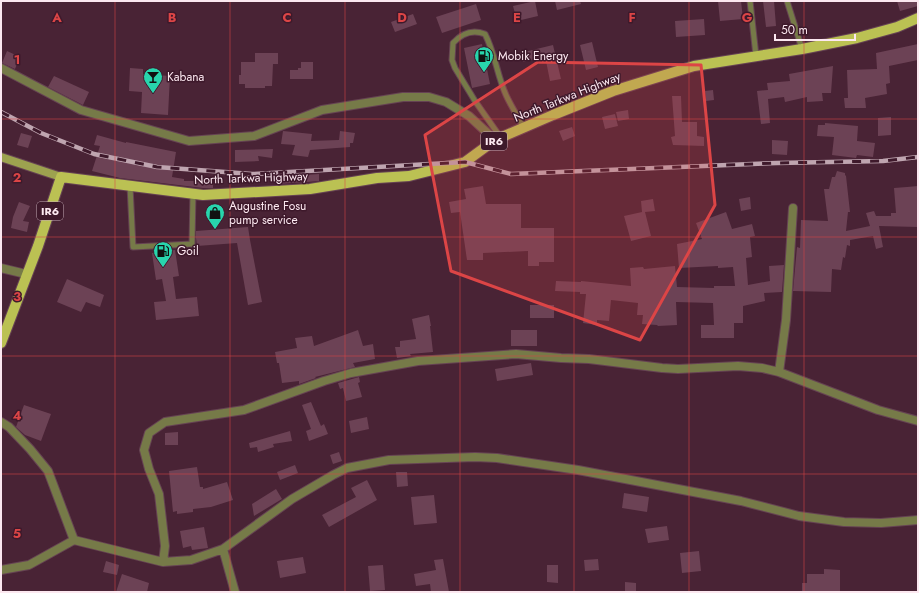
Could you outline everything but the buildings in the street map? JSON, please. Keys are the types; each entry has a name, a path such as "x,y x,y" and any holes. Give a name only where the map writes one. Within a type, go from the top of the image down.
{"main road":[{"name":"North Tarkwa Highway","path":"61,177 130,184 203,195 310,189 377,178 409,176 465,162 498,139 613,91 694,66 802,49 857,38 897,28 918,18"},
{"path":"1,157 61,177"},
{"name":"IR6","path":"1,343 45,227 61,177"}],"street":[{"path":"1,68 81,110 189,141 254,136 322,110 403,97 429,97 446,102 469,116 498,139"},
{"path":"779,372 786,320 793,208"},
{"path":"1,268 26,274"},
{"path":"163,562 165,541 159,494 149,469 144,450 149,433 165,422 244,410 324,381 352,373 418,361 497,354 589,359 678,369 738,366 762,368 779,372 878,410 918,421"},
{"path":"1,422 9,427 48,471 74,540"},
{"path":"1,570 29,565 74,540 163,562 191,560 223,549 292,499 333,475 347,468 389,460 475,457 497,458 586,471 741,501 799,516 844,522 918,520"},
{"path":"223,549 235,592"}],"lane":[{"path":"750,1 756,56"},
{"path":"787,1 802,49"},
{"path":"498,139 455,68 452,60 453,43 461,34 479,32 485,34 490,43 495,65 506,95 524,128"},
{"path":"130,184 133,247 192,244 192,193"}],"highlighted area":[{"path":"538,62 701,65 715,205 640,340 451,271 425,135"}],"railway":[{"path":"1,112 41,133 94,154 157,167 252,174 465,162 511,174 777,163 883,161 918,157"}],"place":[{"name":"Mobik Energy","path":"484,73"},
{"name":"Kabana","path":"153,94"},
{"name":"Augustine Fosu pump service","path":"215,230"},
{"name":"Goil","path":"163,268"}]}
